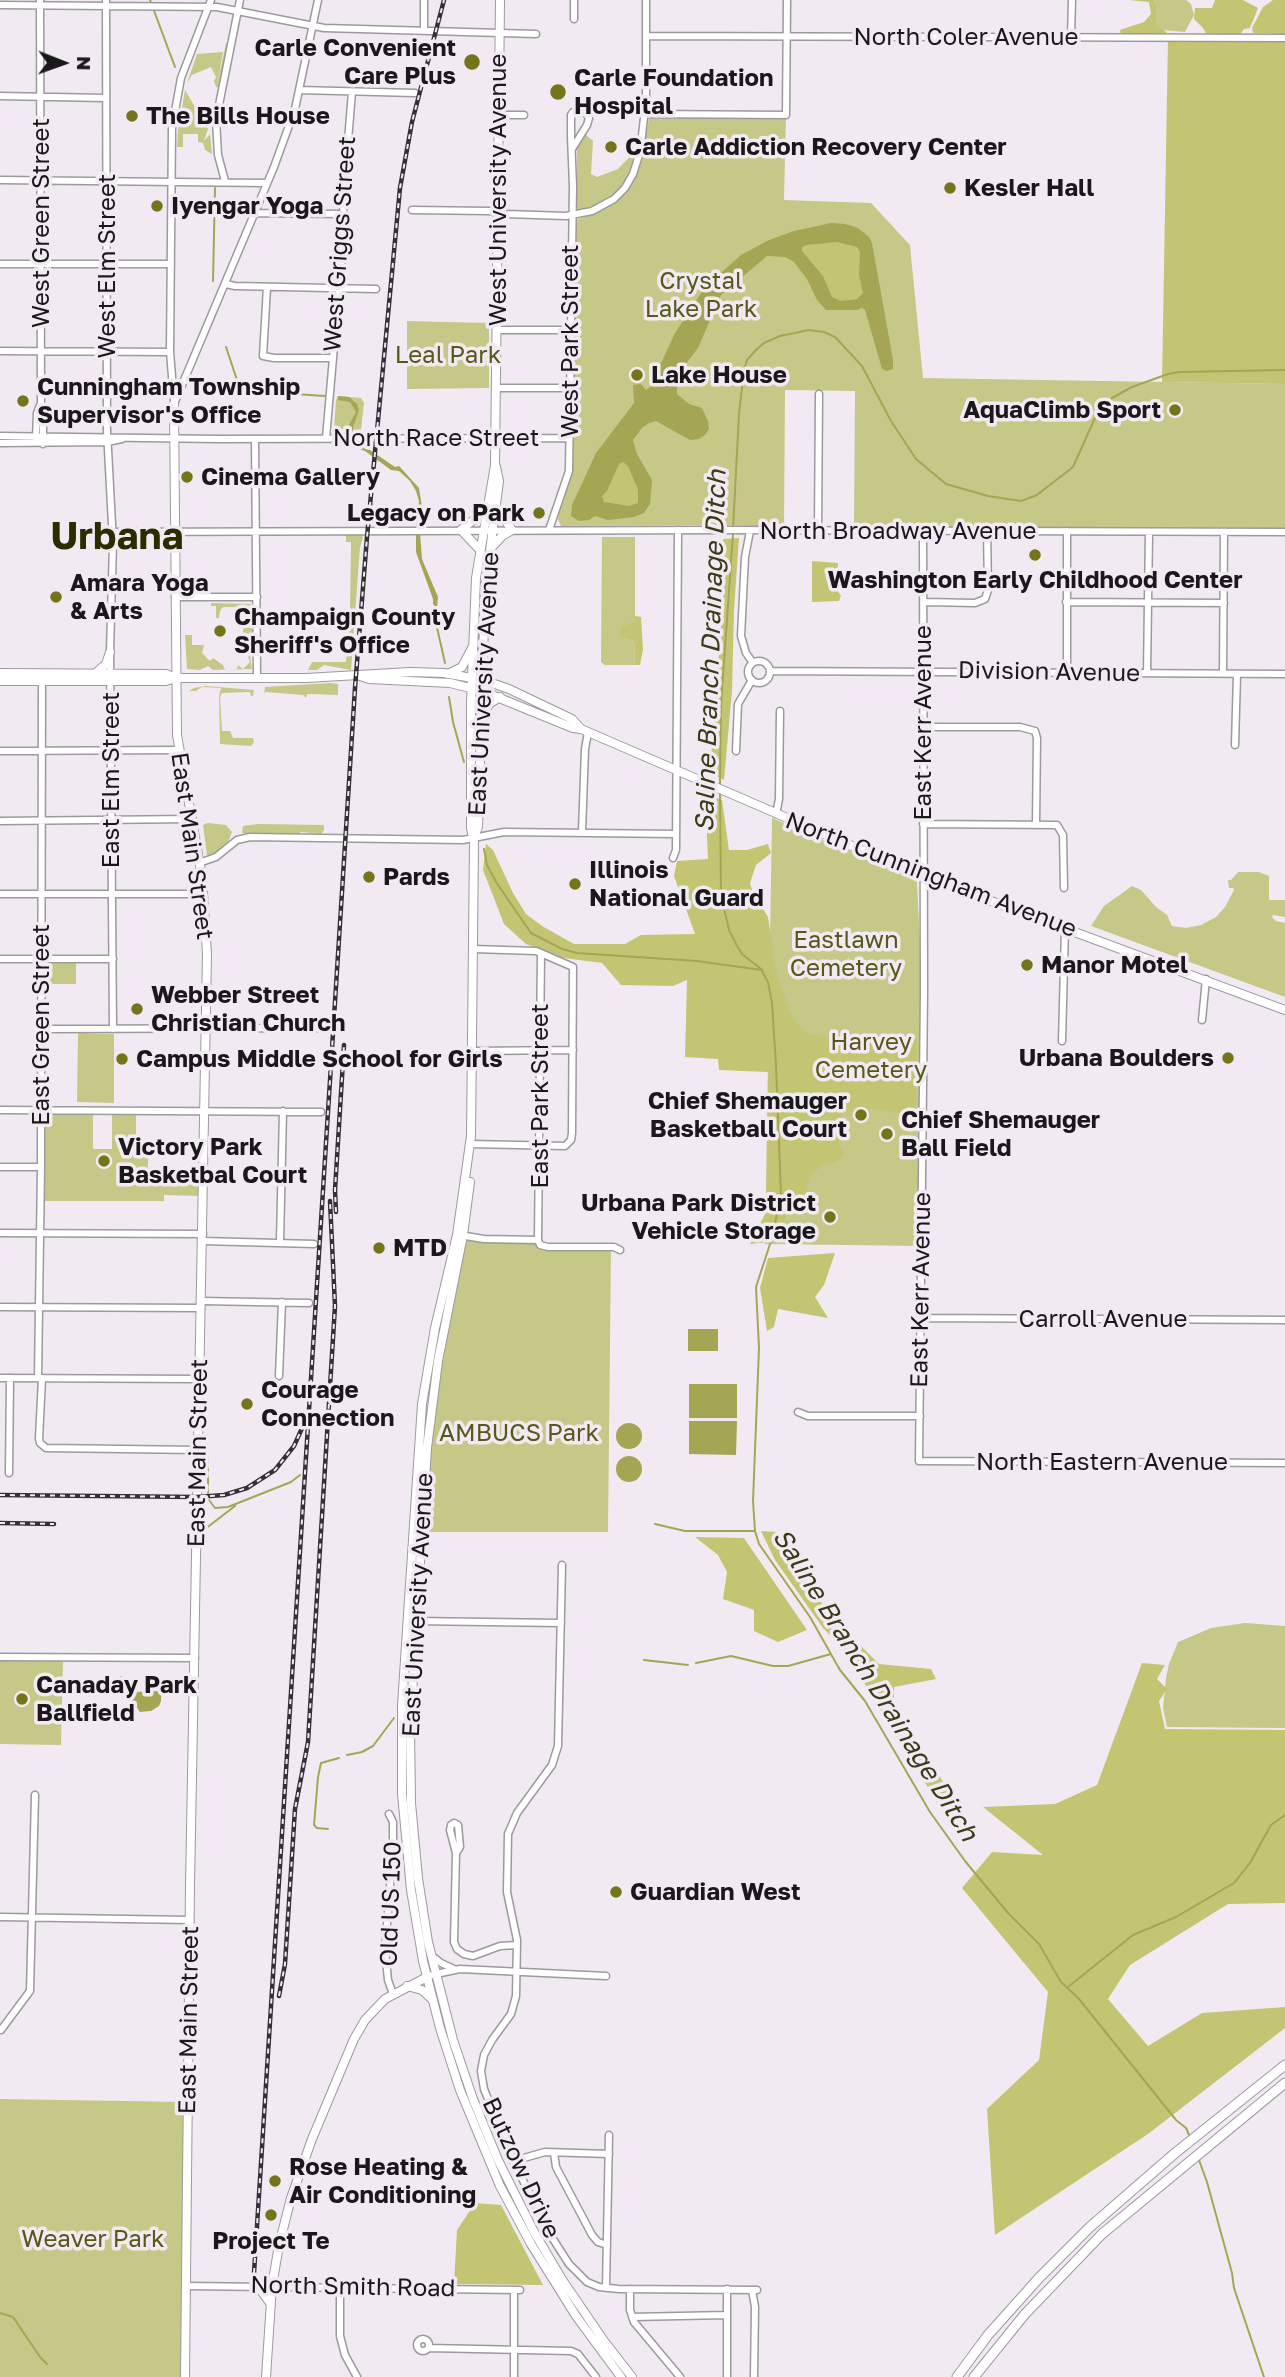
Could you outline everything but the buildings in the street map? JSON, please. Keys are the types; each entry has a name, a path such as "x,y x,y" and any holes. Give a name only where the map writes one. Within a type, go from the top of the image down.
{"highway":[{"path":"949,2377 1039,2278 1090,2227 1174,2154 1285,2065"},
{"path":"974,2377 1025,2314 1123,2215 1285,2083"},
{"path":"957,2377 988,2335"}],"main road":[{"name":"West University Avenue","path":"493,530 497,388 500,0"},
{"name":"East Main Street","path":"174,404 174,597 178,750 199,863 207,946 190,1920 186,2377"},
{"name":"West University Avenue","path":"483,530 492,506"},
{"path":"480,550 461,530 492,506 512,530 499,538 490,551"},
{"name":"East University Avenue","path":"431,1975 411,1890 402,1794 401,1727 433,1388 460,1235 470,1144 474,838 471,828 471,702 475,595 483,530"},
{"name":"East University Avenue","path":"474,838 478,827 485,590 493,530"},
{"path":"449,679 462,667 475,643"},
{"path":"97,673 104,666 110,652"},
{"path":"4,677 97,673 111,677"},
{"path":"42,676 360,676 369,679 449,679 472,683"},
{"path":"449,679 471,702"},
{"name":"North Cunningham Avenue","path":"472,683 483,680 509,689 572,719 585,730"},
{"name":"North Cunningham Avenue","path":"472,683 482,691 573,728 585,730 922,876 1285,1010"},
{"path":"481,718 489,705 500,697"},
{"name":"East University Avenue","path":"412,1621 411,1802 418,1878 431,1955 431,1975"},
{"path":"266,2377 270,2304 279,2245 291,2198 325,2107 360,2027 378,2005 393,1994 431,1975"},
{"path":"431,1975 433,2000 460,2090 500,2186 558,2290 621,2377"},
{"path":"431,1975 482,2124 515,2196 548,2257 579,2306 632,2377"},
{"path":"407,1986 422,1990 433,2000"},
{"path":"258,2286 270,2304"}],"street":[{"path":"225,181 218,155 216,120 240,0"},
{"path":"174,404 226,284 295,109 318,0"},
{"path":"424,0 424,31"},
{"path":"574,0 574,19"},
{"path":"412,210 571,215 600,208 625,188 636,167 645,114 646,0"},
{"path":"645,114 786,114 787,0"},
{"path":"1071,37 1072,0"},
{"name":"West Green Street","path":"40,3 41,404 37,413 40,440"},
{"path":"0,5 106,3 152,7 210,3 238,12 324,28 536,34"},
{"name":"West Elm Street","path":"106,3 107,439 112,532"},
{"path":"174,404 170,352 172,128 176,95 210,3"},
{"name":"North Coler Avenue","path":"646,36 1285,38"},
{"path":"299,90 415,93"},
{"name":"West Griggs Street","path":"326,438 344,232 352,92"},
{"path":"0,96 106,98"},
{"name":"West Park Street","path":"549,530 568,478 571,115 573,112 584,111 589,118 587,125 572,149"},
{"path":"498,115 524,115"},
{"path":"0,180 267,183"},
{"path":"254,213 343,214"},
{"path":"0,264 171,264"},
{"path":"226,284 376,289"},
{"path":"268,287 263,356 332,358"},
{"path":"497,330 571,330"},
{"path":"0,351 170,352"},
{"path":"172,377 186,375"},
{"path":"497,388 570,388"},
{"path":"818,531 819,394"},
{"path":"0,436 40,440"},
{"name":"North Race Street","path":"40,440 127,437 569,438"},
{"path":"255,439 257,678"},
{"path":"0,443 40,440"},
{"path":"673,858 676,834 678,530"},
{"path":"746,530 741,636 752,663"},
{"path":"923,602 975,603 985,599 988,590 987,530"},
{"name":"East Kerr Avenue","path":"919,1461 925,727 922,671 923,531"},
{"path":"1067,531 1067,673"},
{"path":"1147,673 1149,531"},
{"name":"North Broadway Avenue","path":"112,532 1285,532"},
{"name":"East Elm Street","path":"112,532 110,652 113,1029"},
{"path":"1223,673 1224,532"},
{"path":"174,597 257,597"},
{"path":"1066,602 1224,603"},
{"path":"736,751 738,704 752,680 749,669 752,663 765,663 770,671 768,678 762,682 752,680"},
{"name":"Division Avenue","path":"770,671 1285,674"},
{"path":"1235,746 1237,674"},
{"name":"East Green Street","path":"42,676 40,1443 53,1449 198,1450"},
{"path":"776,814 779,799 780,711"},
{"path":"925,727 1020,727 1035,731 1038,738 1036,824"},
{"path":"582,832 585,730"},
{"path":"0,751 178,750"},
{"path":"0,821 192,819"},
{"path":"923,824 1054,825 1063,835 1064,888"},
{"path":"199,863 216,857 237,840 250,837 463,840 504,832 676,834"},
{"path":"0,894 203,894"},
{"path":"1062,1041 1065,928"},
{"path":"470,1144 564,1146 572,1139 573,967 530,950 473,949"},
{"name":"East Park Street","path":"538,1240 541,953"},
{"path":"0,959 113,959"},
{"path":"1202,1020 1206,979"},
{"path":"41,1029 319,1028"},
{"path":"472,1051 573,1050"},
{"path":"0,1110 321,1112"},
{"path":"280,1242 283,1111"},
{"path":"0,1167 41,1167"},
{"path":"122,1173 204,1173"},
{"path":"0,1233 203,1237 314,1244"},
{"path":"460,1235 484,1239 538,1240 540,1245 548,1247 614,1247 620,1250"},
{"path":"279,1376 282,1302"},
{"path":"0,1307 309,1303"},
{"name":"Carroll Avenue","path":"921,1318 1285,1320"},
{"path":"0,1378 199,1379"},
{"path":"9,1473 10,1378"},
{"path":"798,1412 808,1416 920,1416"},
{"name":"North Eastern Avenue","path":"919,1461 1285,1463"},
{"name":"Butzow Drive","path":"562,1565 558,1746 552,1765 517,1813 508,1834 507,1892 517,1945 515,2004 508,2020 488,2046 481,2071 487,2097 513,2161 553,2239 569,2264 587,2282 606,2288 754,2290 754,2377"},
{"path":"412,1621 561,1623"},
{"path":"0,1657 194,1658"},
{"path":"1,2030 30,1991 35,1795"},
{"name":"Old US 150","path":"389,1814 393,1822 393,1847 385,1950 388,1980 393,1994"},
{"path":"456,1853 454,1941 457,1949 473,1956 500,1946 517,1945"},
{"path":"0,1917 190,1920"},
{"path":"431,1955 456,1970"},
{"path":"431,1975 456,1970 606,1976"},
{"path":"606,2288 609,2135"},
{"path":"554,2152 556,2167 592,2235 598,2242 607,2245"},
{"path":"513,2161 537,2153 609,2154"},
{"name":"North Smith Road","path":"186,2286 517,2290 514,2350"},
{"path":"340,2287 340,2336 345,2355 357,2377"},
{"path":"630,2289 632,2317 636,2325 680,2377"},
{"path":"727,2289 727,2377"},
{"path":"632,2317 727,2315"},
{"path":"429,2348 575,2352 596,2377"},
{"path":"514,2350 514,2377"}],"green space":[{"path":"1129,0 1154,0 1156,23 1167,33 1121,35 1120,30 1144,22 1151,14 1149,2"},
{"path":"1154,0 1186,0 1191,4 1194,15 1185,32 1162,30 1156,23"},
{"path":"1215,0 1243,0 1258,8 1250,28 1244,29 1239,36 1207,35 1194,19 1195,8 1212,8"},
{"path":"1273,0 1285,0 1285,34 1253,33 1252,28 1263,7"},
{"path":"1168,37 1285,38 1285,384 1162,382"},
{"path":"226,43 220,88 216,87 216,77 211,67 192,75 187,83 197,54 223,52 217,86"},
{"path":"185,90 208,129 204,141 210,134 212,154 205,150 203,143 198,142 198,134 183,134 183,147 177,147"},
{"name":"Crystal Lake Park","path":"786,115 784,200 871,203 910,245 923,378 1285,384 1285,528 854,527 855,391 785,390 784,527 561,526 559,513 572,474 575,223 578,219 608,207 628,188 640,165 649,119"},
{"path":"585,134 593,141 591,174 597,177 618,169 637,149 627,179 613,196 601,204 576,210 577,148"},
{"path":"824,242 857,247 860,252 859,275 863,293 857,299 841,301 832,297 823,276 802,251 802,247 806,245"},
{"name":"Leal Park","path":"407,321 489,323 489,388 407,389"},
{"path":"338,396 361,398 364,403 361,430 334,429"},
{"path":"623,462 628,466 638,490 638,504 629,506 604,502 601,496 607,491 619,464"},
{"path":"346,535 362,535 363,538 360,547 351,670 324,665 317,670 308,670 312,662 346,662 351,542 346,542"},
{"path":"602,537 635,537 635,622 621,637 634,641 635,665 605,665 601,662"},
{"path":"739,538 732,691 724,780 710,772 723,599 723,539"},
{"path":"812,561 838,563 837,590 841,596 839,601 812,602"},
{"path":"211,603 252,604 252,650 243,647 239,650 243,625 239,624 239,611 236,607 223,607 219,618 216,618 216,606 211,606"},
{"path":"635,616 641,617 643,649 640,665 635,665 634,641 620,637 621,627 635,622"},
{"path":"185,635 192,635 192,645 204,645 202,653 210,661 213,658 223,665 225,670 213,670 208,666 200,670 187,669"},
{"path":"250,655 252,669 230,670 237,669 238,665 243,669 250,662"},
{"path":"338,684 338,695 307,694 306,698 303,695 265,692 264,695 265,687"},
{"path":"206,686 254,690 253,696 250,692 222,693 220,697 222,731 230,731 233,738 253,738 251,746 220,744 219,696 221,688 202,687 189,691 194,688"},
{"name":"Harvey Cemetery","path":"705,793 722,800 729,850 747,850 768,844 771,853 756,865 750,883 768,917 777,975 792,1017 808,1035 917,1039 916,1104 905,1114 857,1107 842,1114 836,1134 844,1155 837,1162 823,1165 810,1175 806,1191 786,1216 778,1241 750,1244 767,1210 768,1072 719,1070 718,1059 685,1057 687,980 673,986 621,985 602,963 564,958 526,944 504,924 483,870 486,844 493,850 526,914 574,944 625,944 641,935 695,934 674,876 677,861 708,859"},
{"path":"772,818 910,876 917,882 921,966 922,1246 765,1244"},
{"path":"203,825 226,825 232,832 228,842 209,856"},
{"path":"324,825 324,830 321,834 242,833 243,826"},
{"path":"1238,872 1259,872 1269,876 1269,900 1285,900 1285,917 1272,917 1285,923 1285,997 1091,926 1104,906 1132,886 1141,890 1167,915 1172,926 1186,928 1201,925 1216,917 1225,907 1234,890 1229,888 1228,880"},
{"path":"46,963 76,963 76,984 46,984"},
{"path":"78,1033 114,1034 114,1103 77,1102"},
{"path":"44,1111 93,1111 93,1149 112,1149 112,1112 136,1112 136,1147 148,1147 148,1176 200,1177 200,1196 164,1195 164,1201 43,1201"},
{"name":"AMBUCS Park","path":"463,1235 538,1240 540,1245 611,1249 608,1532 422,1532 427,1448"},
{"path":"835,1253 824,1285 815,1297 828,1318 778,1309 774,1327 767,1331 760,1288 768,1258"},
{"path":"761,1531 777,1532 789,1547 803,1578 833,1618 879,1664 931,1669 936,1679 894,1687 894,1705 965,1816 951,1825 844,1650 823,1628 775,1560"},
{"path":"695,1537 744,1538 807,1630 778,1642 754,1631 754,1610 723,1599 727,1572 718,1555"},
{"path":"1245,1623 1285,1626 1285,1728 1167,1727 1163,1708 1166,1678 1178,1642 1211,1628"},
{"path":"0,1659 63,1660 61,1745 0,1744"},
{"path":"1142,1663 1165,1665 1157,1679 1167,1689 1159,1701 1165,1729 1285,1730 1285,1903 1228,1904 1130,1965 1108,1999 1148,2046 1202,2013 1285,2007 1285,2028 1148,2134 995,2235 987,2109 1039,2060 1048,1992 962,1888 992,1852 1043,1855 983,1807 1055,1804 1097,1785"},
{"name":"Weaver Park","path":"0,2099 187,2102 184,2377 0,2377"},
{"path":"475,2203 501,2205 543,2285 454,2284 457,2230"}],"shaded area":[{"path":"831,223 845,224 858,228 869,237 893,369 882,369 865,310 826,310 794,262 785,257 767,256 721,295 698,348 681,370 677,394 689,404 702,408 709,429 705,435 690,440 656,421 649,423 633,440 637,454 652,480 650,504 644,513 608,520 595,516 579,521 571,516 572,505 596,453 634,403 633,385 641,384 646,390 650,387 675,333 705,287 741,255 769,240","holes":["837,242 857,247 860,252 859,275 863,293 857,299 841,301 832,297 823,276 802,251 802,247 807,245","623,462 628,466 638,490 638,503 629,506 604,502 602,496 619,464"]},
{"path":"338,396 349,397 359,410 353,427 353,444 370,450 395,467 399,466 419,488 422,507 419,520 422,559 438,597 437,609 416,552 419,501 416,491 399,471 391,470 365,451 351,446 349,425 356,412 350,402 338,400"},
{"path":"688,1329 718,1329 718,1351 688,1351"},
{"path":"689,1384 737,1384 737,1418 689,1418"},
{"path":"689,1421 737,1421 736,1455 689,1454"},
{"path":"629,1423 638,1427 642,1436 638,1445 629,1449 620,1445 616,1436 620,1427"},
{"path":"629,1456 638,1460 642,1469 638,1478 629,1482 620,1478 616,1469 620,1460"},
{"path":"121,1676 133,1692 161,1691 159,1706 151,1711 140,1712 133,1702 122,1696 117,1689 117,1679"}],"waterway":[{"path":"150,0 175,67"},
{"path":"213,281 215,188"},
{"name":"Saline Branch Drainage Ditch","path":"733,529 744,370 747,360 756,350 780,336 809,330 835,337 862,366 891,421 916,459 946,484 988,496 1021,501 1037,495 1073,467 1095,418 1112,398 1132,387 1180,372 1285,370"},
{"path":"226,347 237,380 249,391 325,396"},
{"name":"Saline Branch Drainage Ditch","path":"720,784 721,704 733,534"},
{"path":"436,606 436,623 445,663"},
{"path":"449,697 464,762"},
{"name":"Saline Branch Drainage Ditch","path":"720,793 721,895 729,930 736,944 742,954 761,969 768,982 776,1065 781,1196 771,1241 756,1287 759,1348 753,1501 755,1531 759,1544 810,1617 840,1670 865,1701 930,1812 965,1861 1008,1913 1039,1944 1061,1982 1079,1999 1189,2135"},
{"path":"484,849 487,865 496,882 531,933 562,949 577,953 697,961 762,970"},
{"path":"206,1442 208,1493"},
{"path":"209,1500 215,1508 228,1507 291,1482 300,1475"},
{"path":"205,1529 235,1506"},
{"path":"655,1524 685,1531 755,1531"},
{"path":"696,1663 731,1656 773,1666 788,1666 831,1654"},
{"path":"644,1660 688,1665"},
{"path":"347,1755 373,1746 394,1718"},
{"path":"328,1829 314,1825 318,1777 321,1763 339,1758"},
{"path":"1068,1987 1133,1935 1176,1917 1234,1883 1250,1863 1271,1825 1285,1815"},
{"name":"Saline Branch Drainage Ditch","path":"1199,2160 1234,2288 1264,2377"},
{"path":"0,2313 13,2317 47,2364"}],"railway":[{"path":"254,2273 355,688 367,537 400,188 412,122 444,0"},
{"path":"336,1212 344,1045"},
{"path":"279,1996 285,1964 295,1809 308,1742 335,1306 330,1201"},
{"path":"0,1495 224,1495 247,1488 275,1470 294,1446 303,1426"},
{"path":"0,1523 54,1524"}],"place":[{"name":"Carle Convenient Care Plus","path":"472,62"},
{"name":"Carle Foundation Hospital","path":"558,92"},
{"name":"The Bills House","path":"132,116"},
{"name":"Carle Addiction Recovery Center","path":"611,147"},
{"name":"Kesler Hall","path":"950,188"},
{"name":"Iyengar Yoga","path":"157,206"},
{"name":"Lake House","path":"637,375"},
{"name":"Cunningham Township Supervisor's Office","path":"23,401"},
{"name":"AquaClimb Sport","path":"1175,410"},
{"name":"Cinema Gallery","path":"187,477"},
{"name":"Legacy on Park","path":"539,513"},
{"name":"Washington Early Childhood Center","path":"1035,555"},
{"name":"Amara Yoga & Arts","path":"56,597"},
{"name":"Champaign County Sheriff's Office","path":"220,631"},
{"name":"Pards","path":"369,877"},
{"name":"Illinois National Guard","path":"575,884"},
{"name":"Manor Motel","path":"1027,965"},
{"name":"Webber Street Christian Church","path":"137,1009"},
{"name":"Urbana Boulders","path":"1228,1058"},
{"name":"Campus Middle School for Girls","path":"122,1059"},
{"name":"Chief Shemauger Basketball Court","path":"861,1115"},
{"name":"Chief Shemauger Ball Field","path":"887,1134"},
{"name":"Victory Park Basketbal Court","path":"104,1161"},
{"name":"Urbana Park District Vehicle Storage","path":"830,1217"},
{"name":"MTD","path":"379,1248"},
{"name":"Courage Connection","path":"247,1404"},
{"name":"Canaday Park Ballfield","path":"22,1699"},
{"name":"Guardian West","path":"616,1892"},
{"name":"Rose Heating & Air Conditioning","path":"275,2181"},
{"name":"Project Te","path":"271,2215"}],"district":[{"name":"Urbana","path":"117,537"}],"park label":[{"name":"Eastlawn Cemetery","path":"846,954"}]}
